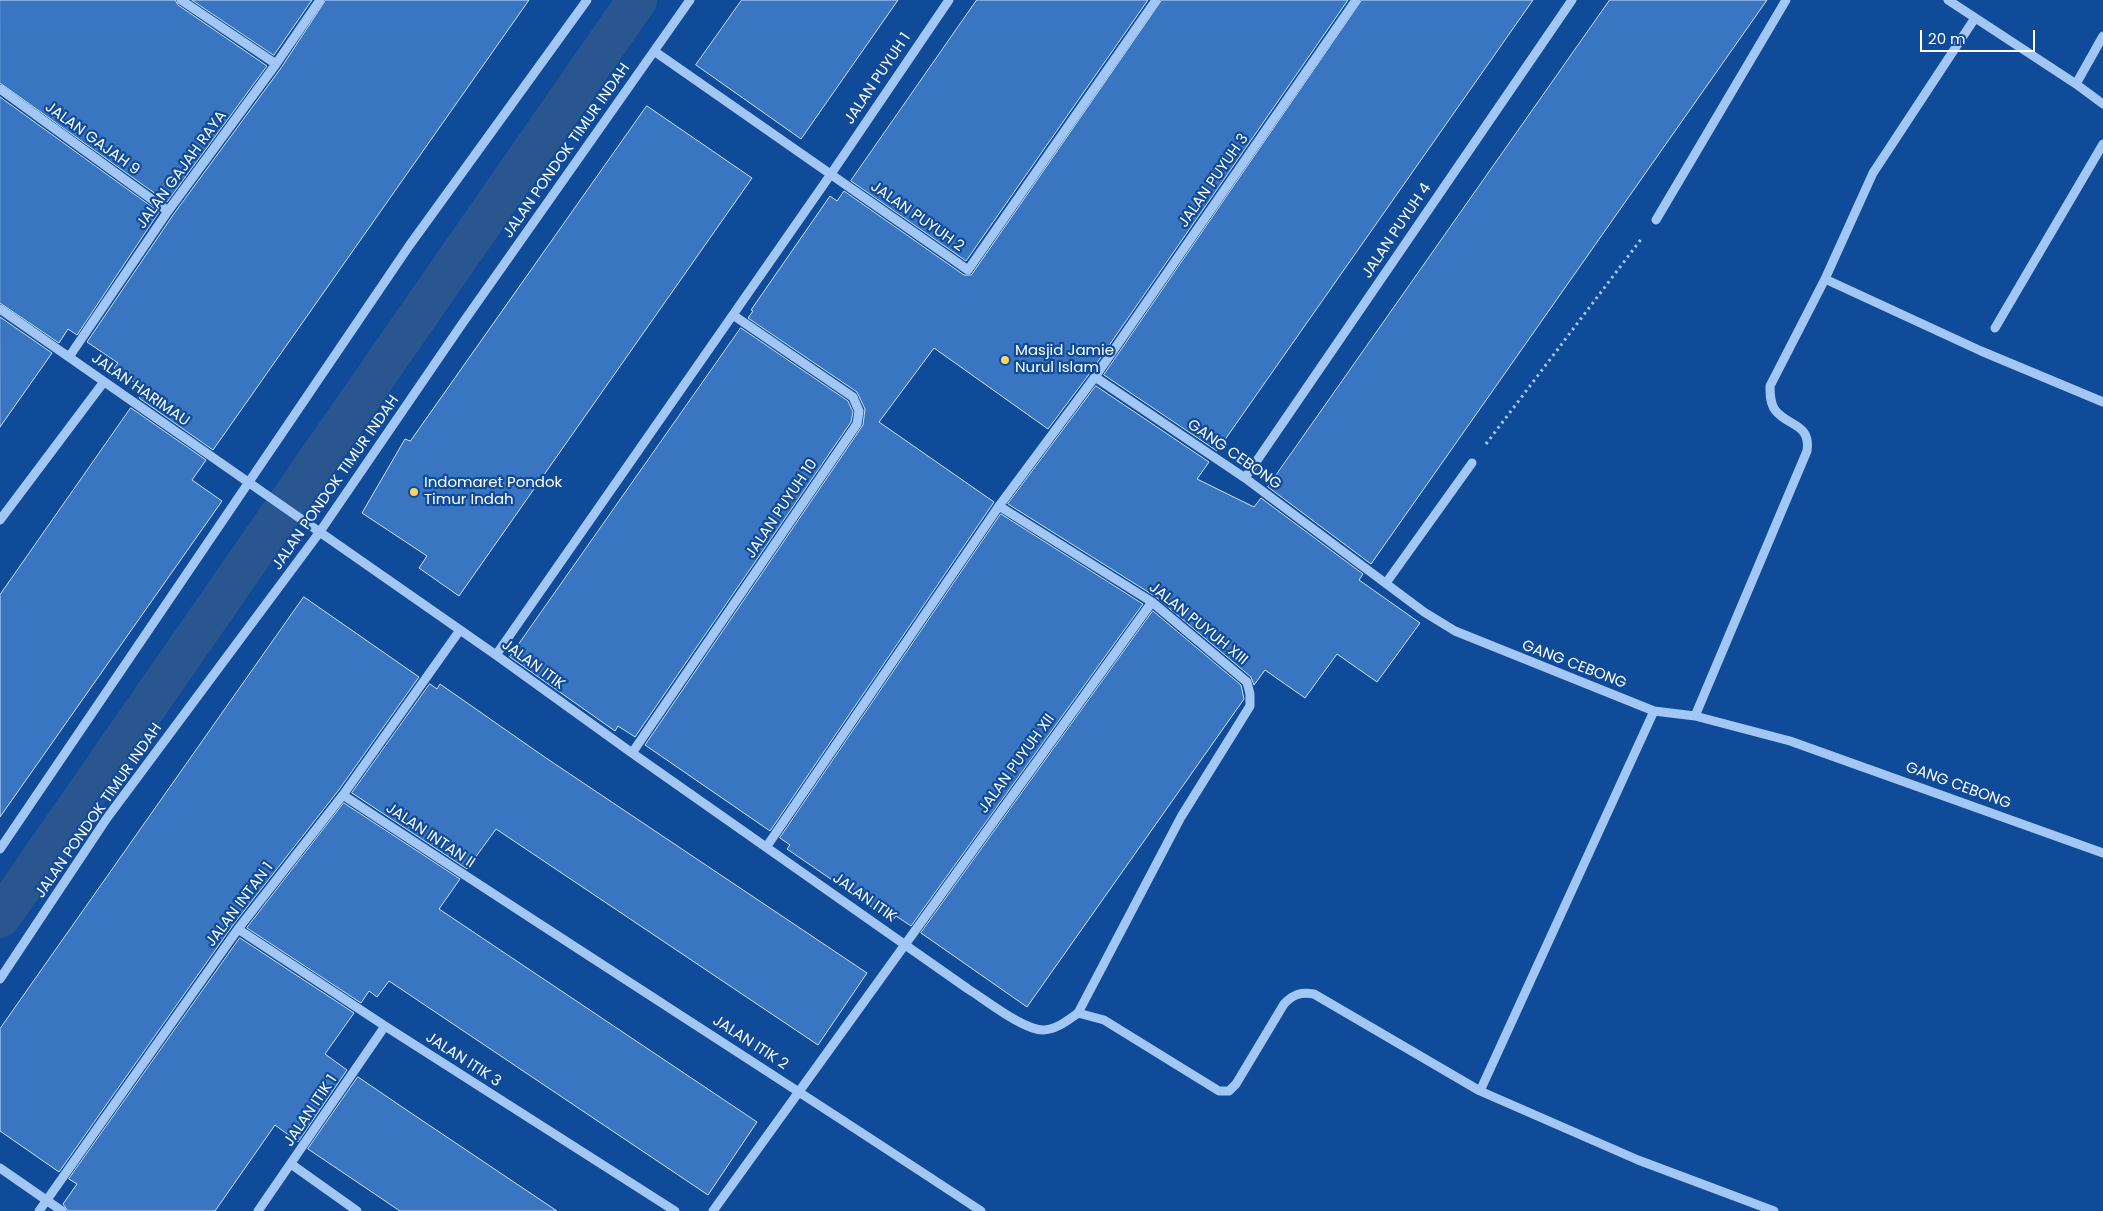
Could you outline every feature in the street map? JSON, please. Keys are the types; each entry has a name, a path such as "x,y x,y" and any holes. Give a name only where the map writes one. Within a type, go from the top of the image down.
{"street":[{"path":"180,0 276,64"},
{"name":"JALAN GAJAH RAYA","path":"69,357 168,211 276,64 320,0"},
{"path":"0,849 408,246 587,0"},
{"name":"JALAN PONDOK TIMUR INDAH","path":"0,979 107,818 319,533 462,324 690,0"},
{"name":"JALAN PUYUH 1","path":"496,655 734,315 949,0"},
{"name":"JALAN PUYUH 2","path":"654,51 968,270 1156,0"},
{"name":"JALAN PUYUH 3","path":"767,846 999,506 1095,377 1356,0"},
{"name":"JALAN PUYUH 4","path":"1245,478 1572,0"},
{"path":"1656,220 1786,0"},
{"path":"1948,0 2076,84 2103,104"},
{"path":"1695,716 1807,451 1808,441 1806,434 1775,410 1770,398 1770,386 1825,278 1874,173 1975,18"},
{"path":"2076,84 2103,36"},
{"name":"JALAN GAJAH 9","path":"0,89 168,211"},
{"path":"1995,328 2103,144"},
{"path":"1825,278 1981,351 2103,402"},
{"name":"JALAN HARIMAU","path":"0,309 319,533"},
{"name":"JALAN PUYUH 10","path":"632,753 857,424 858,411 853,397 734,315"},
{"name":"GANG CEBONG","path":"1095,377 1245,478 1386,583 1455,631 1654,711 1695,716 1790,741 2103,853"},
{"path":"0,520 104,382"},
{"path":"1386,583 1472,463"},
{"name":"JALAN PUYUH XIII","path":"999,506 1152,602 1247,682 1250,694 1250,706 1181,817 1078,1013"},
{"name":"JALAN ITIK","path":"319,533 1020,1023 1043,1030 1061,1025 1078,1013"},
{"name":"JALAN PUYUH XII","path":"713,1211 904,943 1152,602"},
{"name":"JALAN INTAN 1","path":"39,1211 238,929 343,795 460,630"},
{"path":"1480,1091 1654,711"},
{"name":"JALAN INTAN II","path":"343,795 502,900"},
{"name":"JALAN ITIK 2","path":"502,900 800,1091 981,1211"},
{"name":"JALAN ITIK 3","path":"238,929 385,1026 675,1211"},
{"path":"1078,1013 1104,1020 1219,1091 1229,1091 1236,1084 1289,998 1302,992 1314,994 1480,1091 1638,1160 1774,1211"},
{"name":"JALAN ITIK 1","path":"258,1211 385,1026"},
{"path":"291,1164 357,1211"},
{"path":"0,1168 62,1211"}],"path":[{"path":"1472,463 1656,220"}],"building":[{"path":"0,0 175,0 178,5 267,66 167,202 0,83"},
{"path":"192,0 312,0 274,55"},
{"path":"326,0 529,0 213,450 139,398 145,390 114,368 118,363 87,342 173,215 281,68"},
{"path":"742,0 898,0 801,139 696,65"},
{"path":"977,0 1148,0 966,261 851,181"},
{"path":"1162,0 1348,0 1090,373 1048,429 934,348 879,422 994,502 770,831 645,745 863,425 865,409 857,392 748,318 753,311 751,310 830,196 837,201 844,191 964,275 971,275"},
{"path":"1362,0 1533,0 1217,451 1104,375"},
{"path":"1610,0 1767,0 1371,564 1268,487"},
{"path":"0,97 159,212 77,335 68,329 59,343 0,303"},
{"path":"647,106 752,178 459,596 419,568 427,556 362,513 405,439 410,441"},
{"path":"0,317 52,353 0,427"},
{"path":"741,328 848,401 853,412 851,422 635,737 618,726 615,731 510,657"},
{"path":"1096,386 1209,462 1197,479 1254,507 1261,498 1363,574 1359,580 1420,623 1377,682 1337,654 1305,698 1265,670 1254,685 1251,677 1156,597 1008,504"},
{"path":"131,408 206,460 192,480 222,501 0,817 0,595"},
{"path":"1001,514 1143,604 911,926 896,916 892,921 787,849 790,845 780,838"},
{"path":"304,597 419,677 338,791 233,925 59,1172 0,1131 0,1029"},
{"path":"1153,611 1241,685 1244,699 1027,1007 921,933"},
{"path":"430,684 437,689 440,684 546,758 867,973 818,1045 496,829 467,869 352,793"},
{"path":"344,803 460,879 439,909 757,1122 708,1195 389,981 377,997 369,991 361,1003 247,928"},
{"path":"240,938 354,1013 325,1054 347,1070 298,1142 275,1125 215,1211 68,1211 63,1204 77,1184 69,1179"},
{"path":"358,1077 557,1211 400,1211 308,1149"}],"waterway":[{"path":"0,918 637,0"}],"place":[{"name":"Masjid Jamie Nurul Islam","path":"1005,360"},
{"name":"Indomaret Pondok Timur Indah","path":"414,492"}]}
